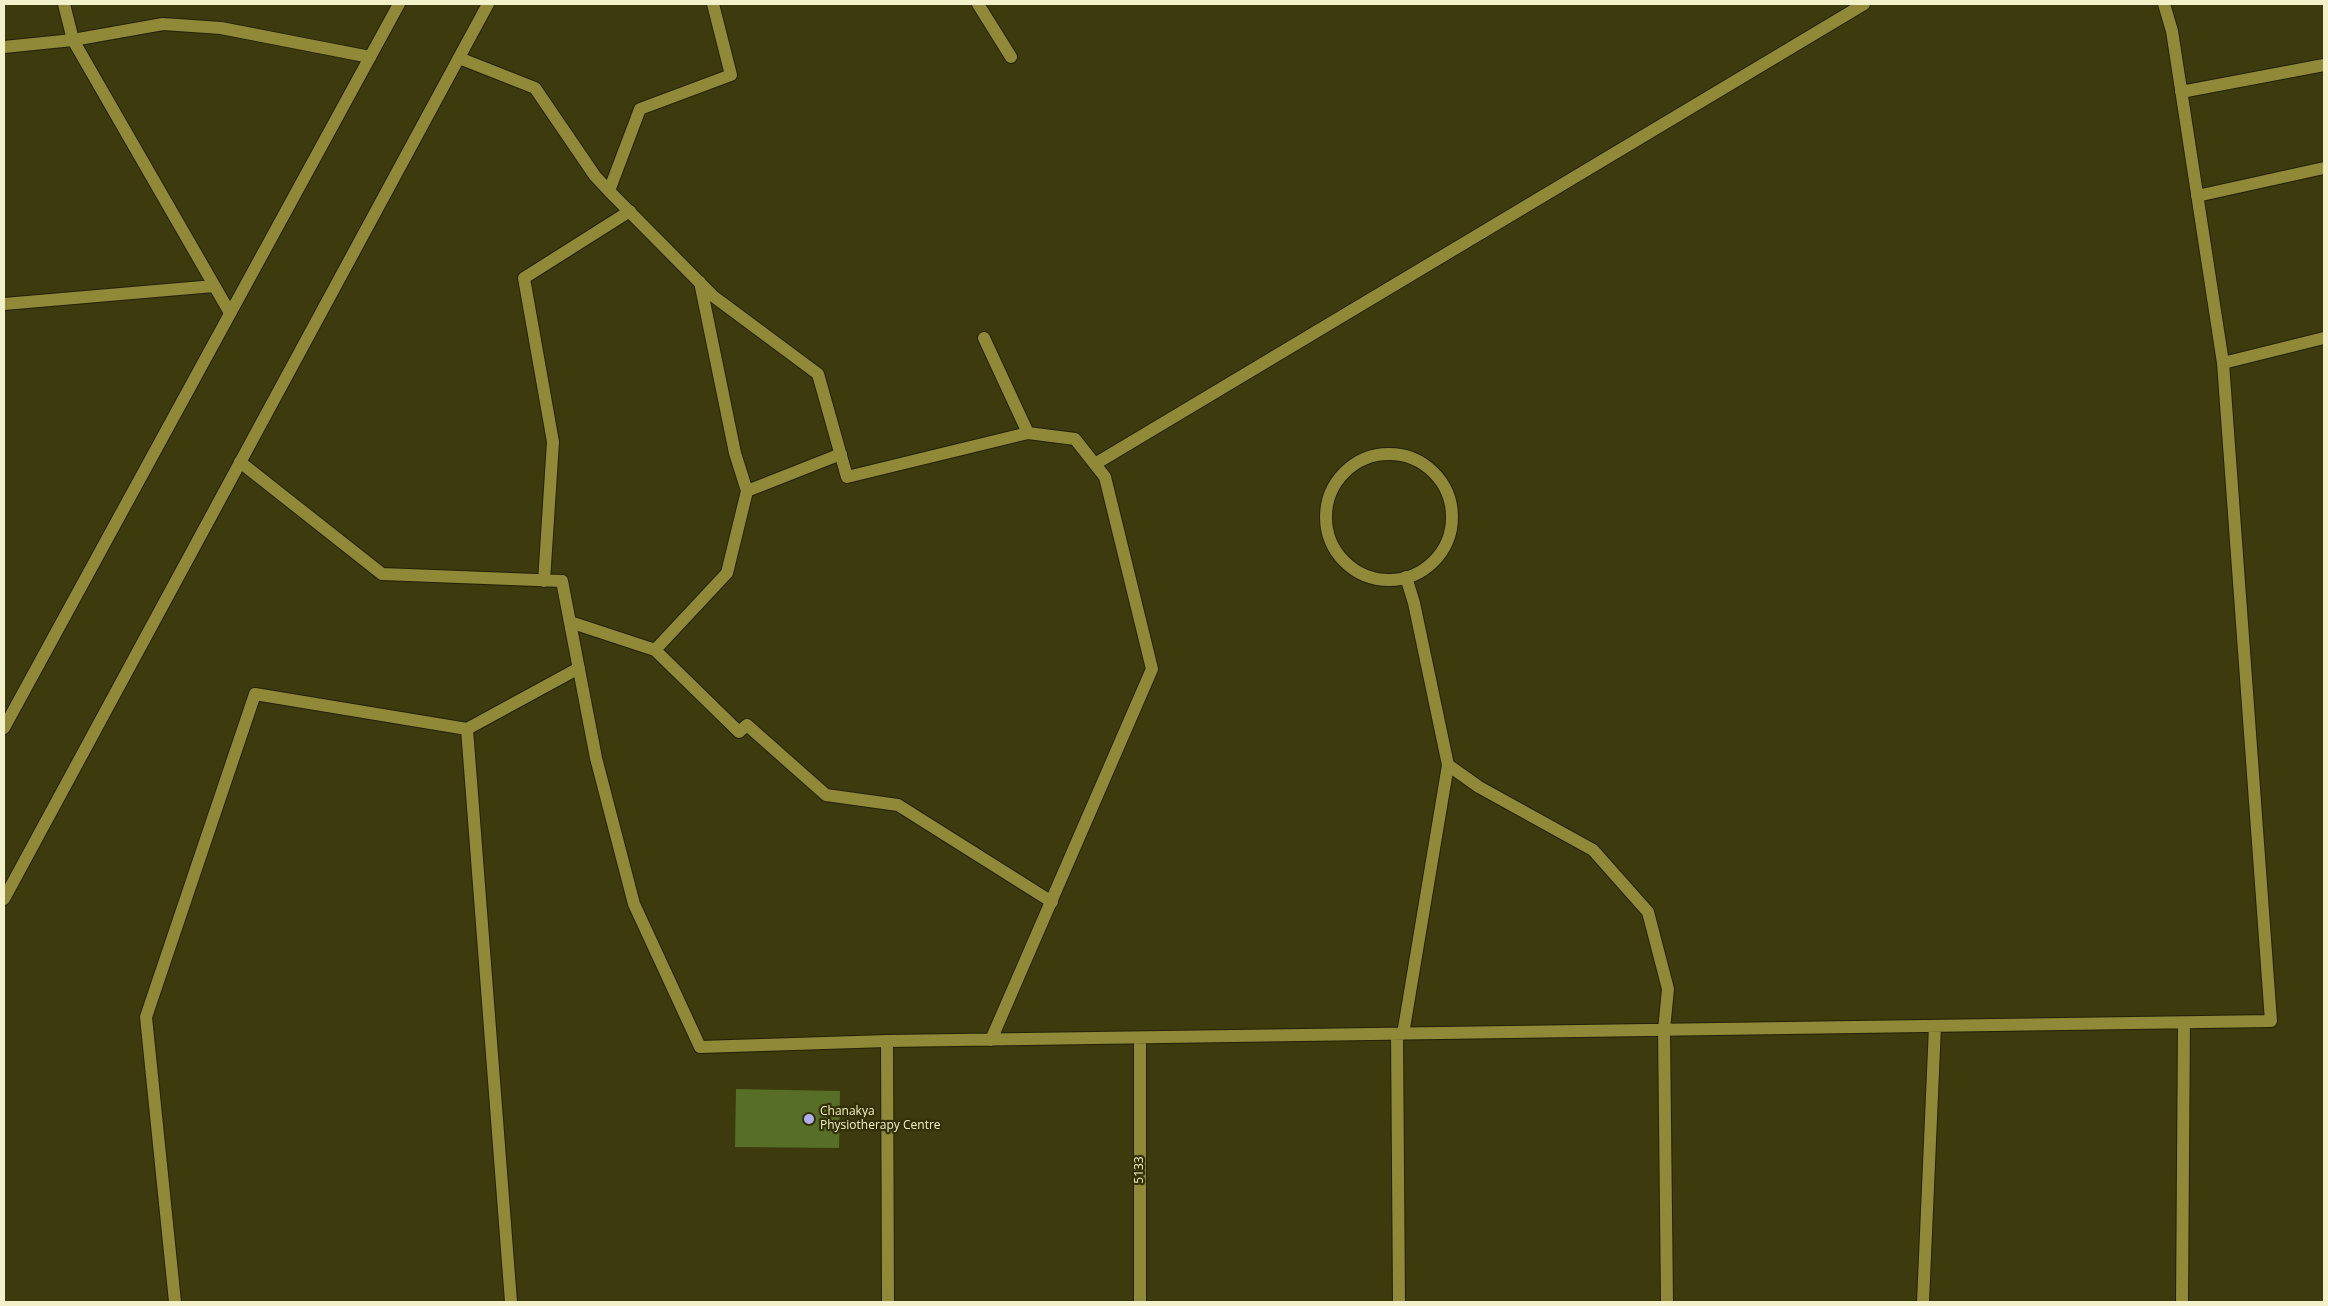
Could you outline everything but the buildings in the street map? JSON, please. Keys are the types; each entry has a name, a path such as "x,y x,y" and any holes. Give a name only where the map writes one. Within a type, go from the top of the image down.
{"street":[{"path":"64,4 73,40 230,313"},
{"path":"4,728 399,4"},
{"path":"4,899 488,4"},
{"path":"609,191 640,109 731,75 713,4"},
{"path":"978,4 1011,57"},
{"path":"1095,464 1864,4"},
{"path":"240,462 382,574 562,581 596,758 634,904 700,1047 887,1041 2272,1021 2223,363 2172,31 2164,4"},
{"path":"4,46 73,40 162,24 220,28 370,57"},
{"path":"459,58 535,88 595,176 609,191 713,296 818,374 847,478 1028,432 1075,439 1106,477 1152,669 991,1040"},
{"path":"2181,92 2324,64"},
{"path":"2197,196 2324,168"},
{"path":"544,581 553,442 524,278 630,211"},
{"path":"655,650 727,574 747,491 734,453 700,282"},
{"path":"4,304 214,286"},
{"path":"984,338 1028,432"},
{"path":"2223,363 2324,338"},
{"path":"1388,453 1407,456 1426,465 1440,479 1448,496 1452,514 1451,524 1450,533 1442,550 1430,565 1406,577 1375,578 1356,571 1340,558 1330,541 1325,520 1327,500 1333,488 1350,467 1367,457 1388,453"},
{"path":"747,491 841,454"},
{"path":"1398,1302 1400,1034 1448,766 1414,602 1406,577"},
{"path":"570,622 655,650 739,732 747,725 826,795 898,805 1052,902"},
{"path":"175,1302 146,1017 255,694 466,729 579,668"},
{"path":"466,729 511,1302"},
{"path":"1448,766 1479,787 1593,850 1648,912 1668,989 1664,1030 1667,1302"},
{"path":"2182,1302 2184,1023"},
{"path":"1923,1302 1935,1026"},
{"name":"5133","path":"1140,1038 1140,1302"},
{"path":"887,1041 888,1302"}],"place":[{"name":"Chanakya Physiotherapy Centre","path":"809,1119"}]}
